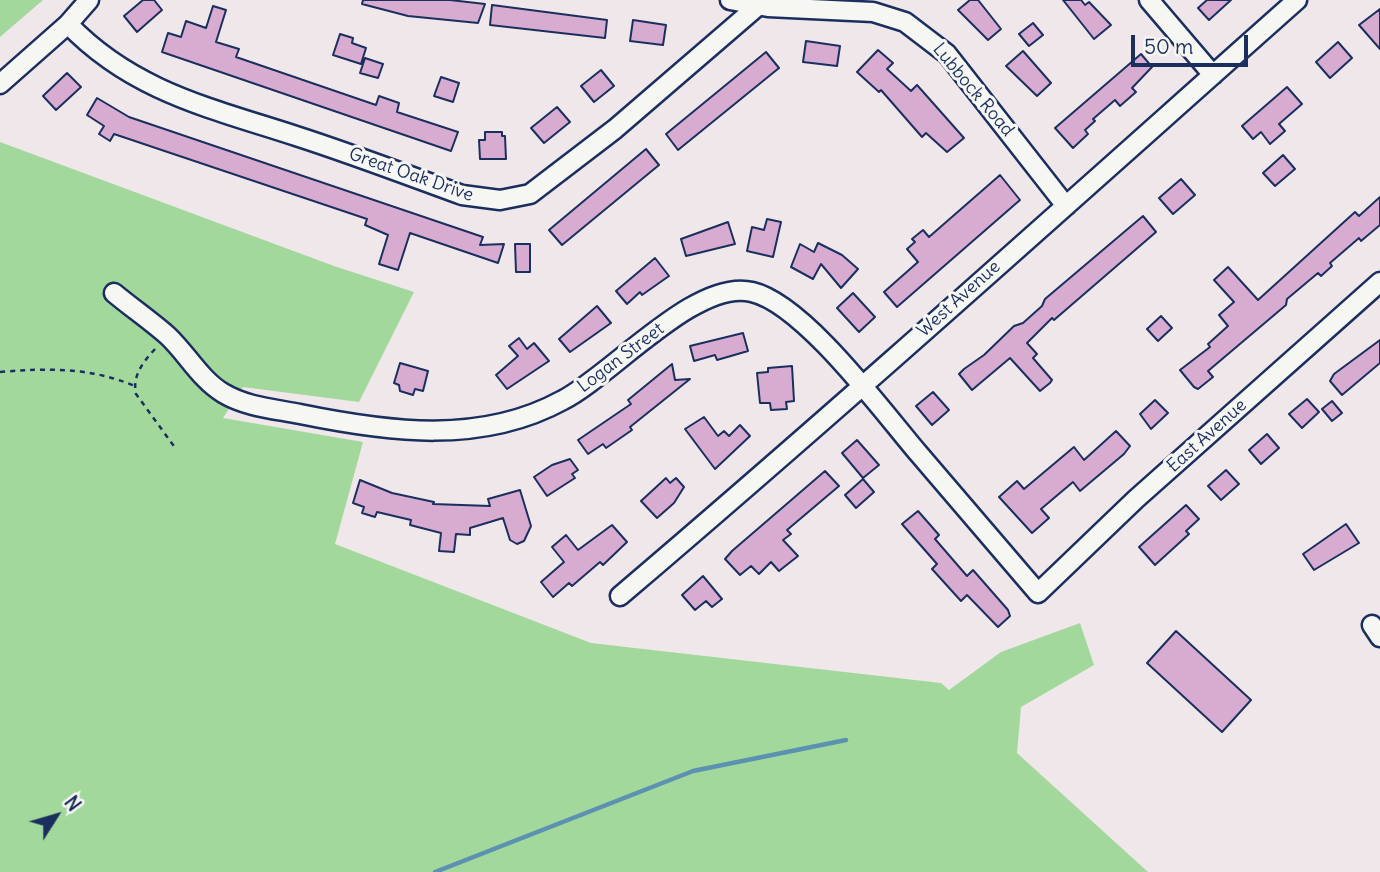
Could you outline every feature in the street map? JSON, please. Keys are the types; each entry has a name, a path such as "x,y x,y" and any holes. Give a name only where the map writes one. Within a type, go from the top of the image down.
{"street":[{"path":"0,84 68,24 89,0"},
{"name":"Lubbock Road","path":"730,0 873,12 897,17 912,26 947,54 1066,206"},
{"path":"1149,0 1213,75"},
{"name":"West Avenue","path":"621,596 865,387 946,310 1297,0"},
{"name":"Great Oak Drive","path":"68,24 92,49 117,68 169,93 462,195 500,200 522,198 542,186 768,4"},
{"name":"East Avenue","path":"1038,593 1136,499 1380,282"},
{"name":"Logan Street","path":"114,293 168,337 209,383 243,402 384,429 416,432 451,431 528,416 565,400 685,309 715,296 744,290 761,295 789,310 865,387 1038,593"}],"path":[{"path":"168,337 145,360 135,386 141,403 176,449"},
{"path":"0,372 55,368 78,370 108,375 135,386"}],"green space":[{"path":"0,0 43,0 0,37"},
{"path":"0,142 334,266 414,292 359,402 243,387 223,418 363,442 335,544 591,643 941,683 949,690 1001,652 1080,623 1094,665 1021,707 1017,753 1148,872 0,872"}],"building":[{"path":"143,0 154,0 162,10 137,32 124,16"},
{"path":"363,0 450,0 485,4 478,23 408,16 362,4"},
{"path":"970,0 978,0 1001,29 988,40 958,10"},
{"path":"1063,0 1081,0 1085,5 1089,2 1111,25 1094,39"},
{"path":"1207,0 1231,0 1209,20 1198,8"},
{"path":"492,5 607,20 605,38 490,25"},
{"path":"213,6 226,10 216,42 239,49 236,57 376,105 379,96 399,103 397,112 458,132 451,151 162,52 168,33 181,37 186,21 206,28"},
{"path":"1380,9 1380,49 1359,25"},
{"path":"633,20 666,25 663,45 630,41"},
{"path":"1033,23 1043,35 1029,46 1019,34"},
{"path":"340,34 353,38 352,43 366,48 361,64 333,55"},
{"path":"806,41 840,46 837,66 803,62"},
{"path":"1338,42 1352,58 1330,78 1316,62"},
{"path":"878,50 893,63 887,69 911,91 917,85 964,138 947,152 926,133 922,137 881,90 879,92 857,72"},
{"path":"1023,51 1051,83 1037,96 1006,66"},
{"path":"766,52 779,68 678,150 666,134"},
{"path":"1141,54 1152,67 1132,88 1136,92 1120,106 1115,100 1093,119 1095,121 1085,130 1088,134 1073,148 1055,128"},
{"path":"365,58 383,64 378,78 360,73"},
{"path":"601,70 614,86 594,102 581,86"},
{"path":"67,73 81,87 56,110 43,96"},
{"path":"441,77 459,83 453,102 434,96"},
{"path":"1287,87 1302,104 1279,124 1285,131 1270,144 1261,132 1253,139 1242,126"},
{"path":"97,98 129,117 483,237 480,245 504,244 498,263 410,233 398,270 379,264 388,235 365,225 367,219 114,134 110,141 99,134 104,126 87,115"},
{"path":"557,107 570,122 544,143 531,128"},
{"path":"485,132 502,132 502,136 505,136 506,159 480,159 479,140 485,140"},
{"path":"646,149 659,165 562,245 549,230"},
{"path":"1283,155 1295,169 1275,186 1263,173"},
{"path":"1000,175 1020,200 897,307 884,292 918,262 907,249 915,242 912,239 923,230 929,237"},
{"path":"1181,179 1195,195 1173,214 1159,198"},
{"path":"1380,197 1380,225 1361,241 1359,238 1330,263 1332,266 1321,276 1318,273 1287,299 1286,305 1208,371 1213,377 1198,389 1194,387 1180,370 1210,347 1208,344 1228,326 1219,315 1234,302 1214,280 1228,267 1258,300 1355,212 1359,216"},
{"path":"1143,216 1156,232 1054,320 1052,318 1027,343 1037,354 1033,358 1052,380 1050,383 1040,391 1010,358 972,390 959,374 984,355 1014,326 1023,323 1042,306 1045,299"},
{"path":"767,219 781,222 773,257 747,251 752,227 764,230"},
{"path":"728,222 735,244 686,256 681,239"},
{"path":"818,243 842,255 858,269 841,288 821,264 813,279 791,267 800,244 814,252"},
{"path":"515,244 530,244 530,272 516,272"},
{"path":"655,258 669,276 642,295 640,292 627,304 616,291"},
{"path":"853,293 875,317 859,332 837,308"},
{"path":"597,306 611,323 570,352 559,339"},
{"path":"1161,316 1172,328 1158,341 1147,329"},
{"path":"743,333 748,351 717,360 715,355 694,361 690,346"},
{"path":"519,338 527,349 534,343 549,361 507,389 496,375 518,356 509,346"},
{"path":"1380,340 1380,363 1342,395 1330,381 1334,374"},
{"path":"400,363 428,371 423,391 415,389 413,395 400,391 399,385 394,383"},
{"path":"672,364 675,380 690,379 630,427 632,430 606,448 603,444 588,454 578,440 631,404 628,400"},
{"path":"792,366 794,401 786,402 787,409 771,410 770,403 760,403 757,373 768,372 768,368"},
{"path":"933,392 949,410 932,425 916,406"},
{"path":"1307,399 1319,412 1302,428 1289,414"},
{"path":"1155,400 1168,413 1151,429 1140,414"},
{"path":"1332,401 1342,413 1332,421 1322,409"},
{"path":"704,417 718,436 724,431 729,436 740,425 750,436 715,469 685,429"},
{"path":"1116,431 1130,446 1124,454 1080,491 1073,482 1041,509 1049,518 1032,533 999,497 1017,481 1024,489 1074,447 1084,460"},
{"path":"1267,434 1279,448 1261,464 1249,450"},
{"path":"857,440 879,465 863,478 842,453"},
{"path":"570,459 578,470 572,474 575,478 547,496 534,477 552,465"},
{"path":"1226,470 1239,484 1221,500 1208,486"},
{"path":"825,471 839,486 787,530 791,534 783,540 798,556 779,571 771,562 759,574 751,566 740,575 725,559"},
{"path":"666,478 670,483 676,478 684,487 674,503 657,518 641,501"},
{"path":"863,479 874,492 856,508 845,495"},
{"path":"360,480 392,493 434,502 433,504 490,506 488,499 520,490 531,526 524,541 517,544 510,540 503,518 470,528 470,535 456,534 454,552 439,551 441,533 410,525 411,520 377,512 375,517 362,513 364,507 353,503"},
{"path":"1186,505 1199,519 1186,531 1189,534 1155,565 1139,547"},
{"path":"918,511 939,535 935,539 967,576 973,570 1008,610 1010,616 998,627 967,595 961,601 932,569 937,564 902,524"},
{"path":"1346,524 1359,543 1314,570 1303,554"},
{"path":"612,525 627,542 603,565 600,562 572,586 569,583 553,597 541,582 564,562 552,547 566,535 578,550"},
{"path":"703,576 722,599 712,607 706,601 695,610 682,595"},
{"path":"1176,631 1251,700 1222,732 1147,663"}],"waterway":[{"path":"435,872 693,771 846,740"}]}
